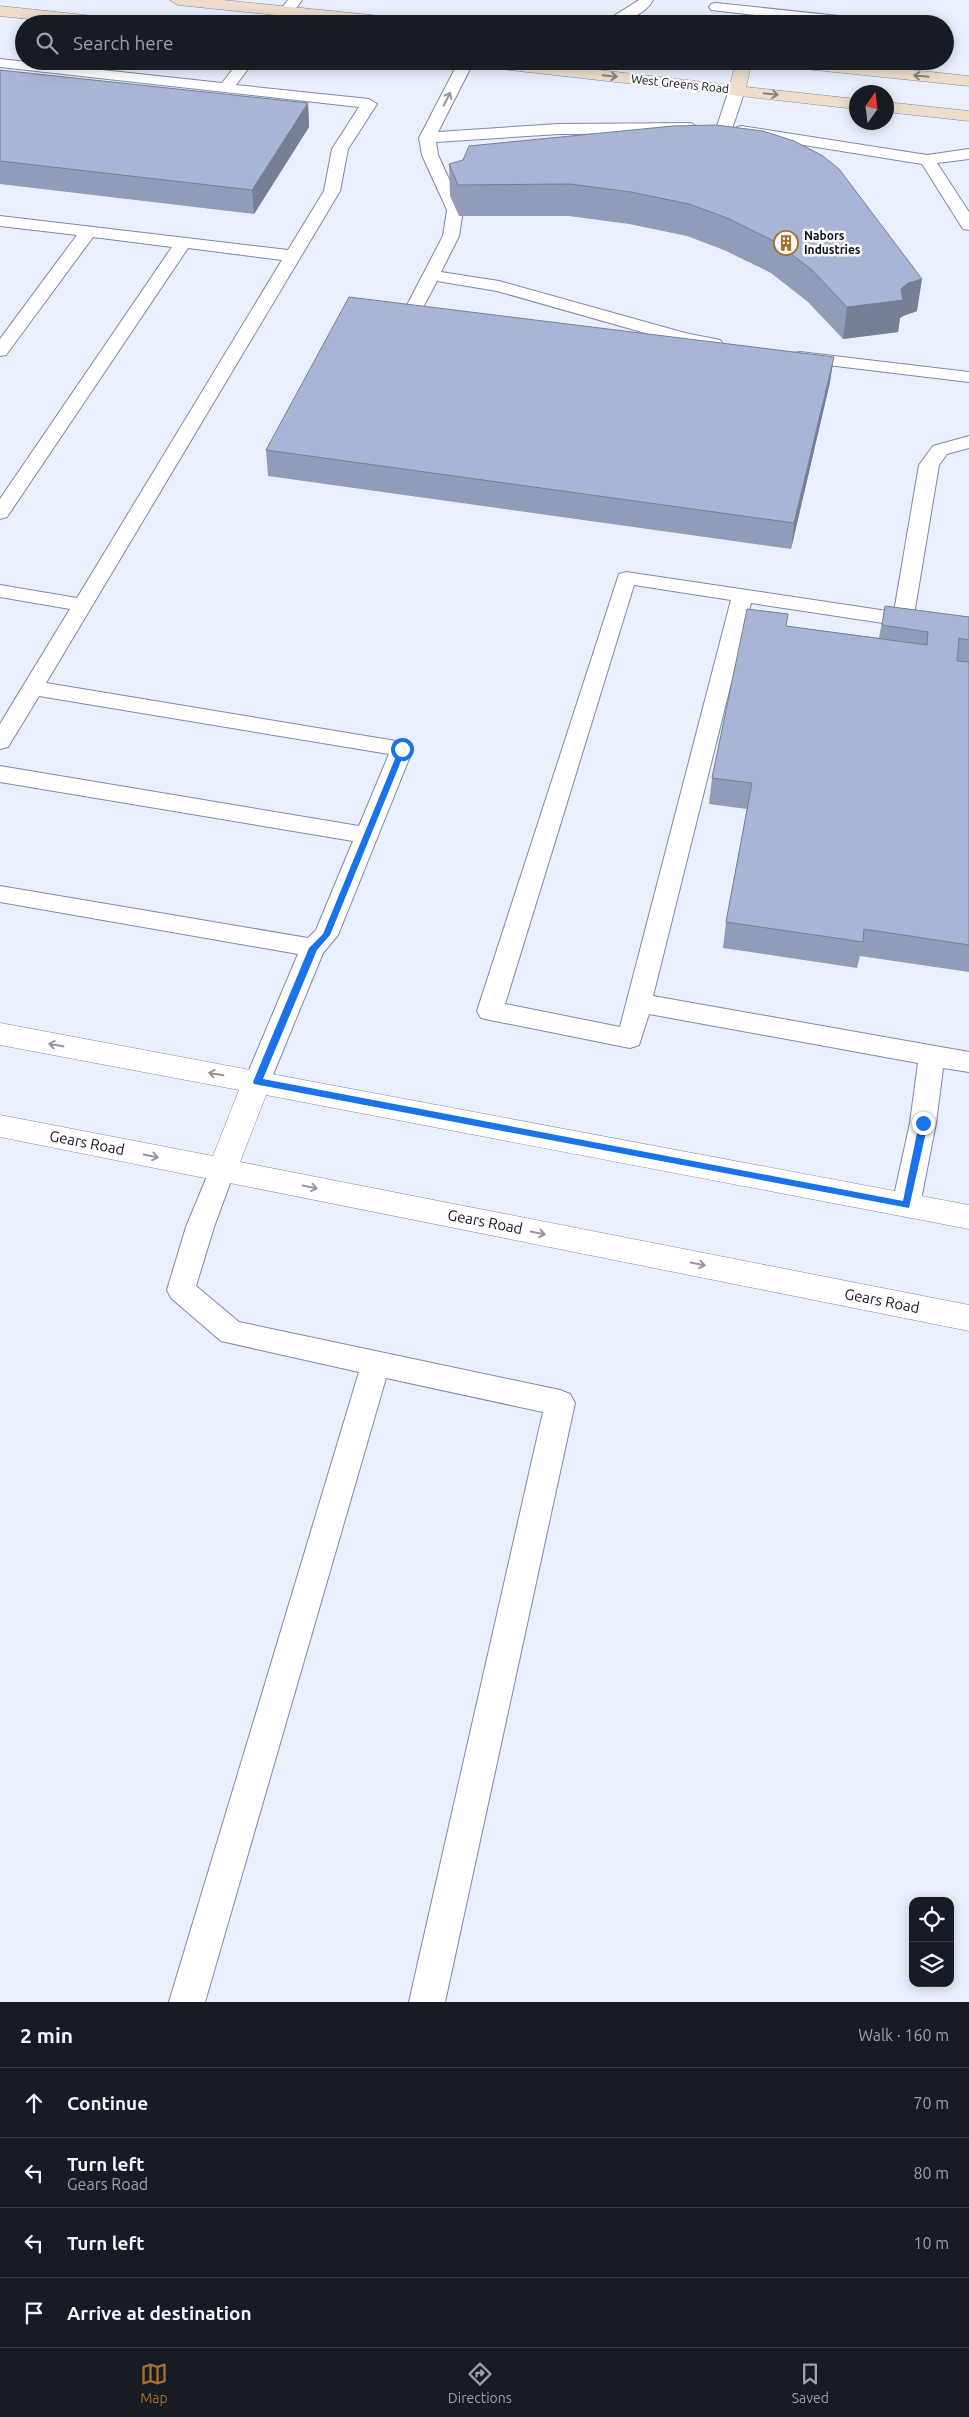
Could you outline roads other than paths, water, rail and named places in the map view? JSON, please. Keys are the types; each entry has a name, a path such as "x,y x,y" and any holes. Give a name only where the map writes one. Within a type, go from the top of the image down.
{"main road":[{"path":"178,0 317,15"},
{"path":"0,12 30,15"},
{"name":"West Greens Road","path":"556,70 849,103"},
{"path":"737,90 742,70"},
{"path":"882,70 969,81"},
{"path":"894,108 969,116"}],"street":[{"path":"0,1034 969,1217"},
{"path":"222,1170 257,1082"},
{"name":"Gears Road","path":"0,1126 969,1318"}],"lane":[{"path":"624,15 644,4 646,0"},
{"path":"716,7 822,15"},
{"path":"0,63 15,65"},
{"path":"0,742 332,192 340,149 369,104 63,70"},
{"path":"226,88 240,70"},
{"path":"404,328 450,236 454,210 430,155 426,138 462,70"},
{"path":"724,128 737,90"},
{"path":"426,138 492,131 598,127 724,128 927,160 964,153 969,154"},
{"path":"927,160 969,225"},
{"path":"0,221 293,256"},
{"path":"0,351 89,231"},
{"path":"0,513 183,243"},
{"path":"431,275 499,286 683,338 732,347"},
{"path":"781,355 969,377"},
{"path":"902,620 929,465 940,450 969,442"},
{"path":"742,596 630,1038 490,1012 626,578 969,629"},
{"path":"0,591 83,604"},
{"path":"32,688 402,749 326,935 313,948 257,1082"},
{"path":"0,774 367,835"},
{"path":"0,894 313,948"},
{"path":"639,1003 969,1062"},
{"path":"906,1205 923,1123 932,1056"},
{"path":"222,1170 200,1227 180,1290 231,1332 560,1403 427,2002"},
{"path":"187,2002 376,1363"}],"place":[{"name":"Nabors Industries","path":"786,243"}]}
